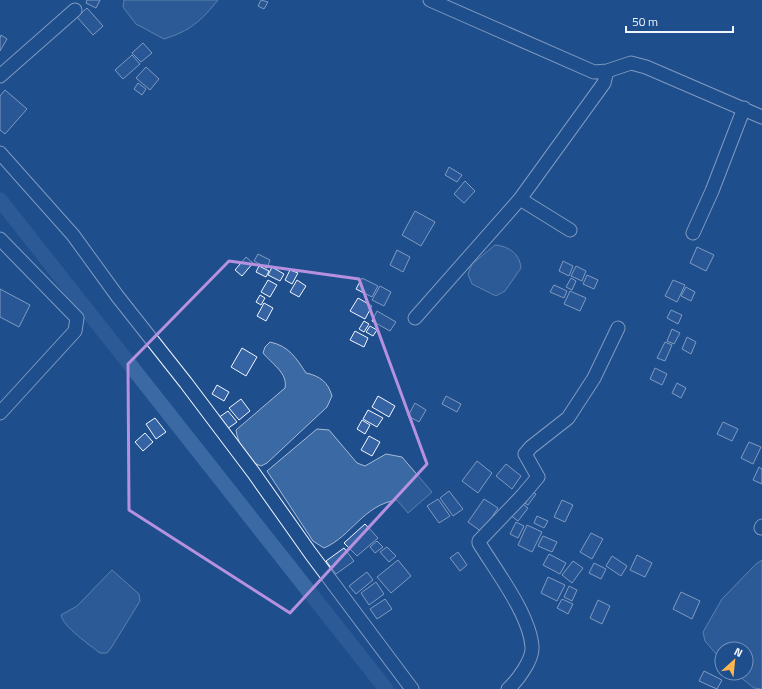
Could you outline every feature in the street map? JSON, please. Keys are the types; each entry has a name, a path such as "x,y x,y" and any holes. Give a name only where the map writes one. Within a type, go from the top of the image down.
{"street":[{"path":"430,0 594,72 607,71 632,63 744,108 762,117"},
{"path":"0,76 75,10"},
{"path":"415,318 520,199 604,83 607,71"},
{"path":"693,233 712,191 744,108"},
{"path":"0,153 73,235 118,297 186,382 253,472 311,554 412,689"},
{"path":"520,199 570,230"},
{"path":"0,239 77,318 75,331 0,413"},
{"path":"508,689 525,669 533,649 527,623 479,541 522,496 538,476 525,454 530,447 568,418 594,378 618,328"}],"highlighted area":[{"path":"229,261 359,279 427,464 290,613 129,510 128,364"}],"water":[{"path":"124,0 218,0 206,14 188,29 164,39 136,24 123,7"},
{"path":"495,245 505,247 513,252 520,263 521,268 505,291 496,296 472,284 468,274 472,264"},
{"path":"270,342 282,346 291,353 306,373 323,380 332,396 327,407 267,463 261,466 251,461 247,457 241,446 236,430 285,388 282,373 263,353 265,347"},
{"path":"317,429 329,430 357,463 365,466 386,454 402,457 432,492 408,513 397,500 385,503 375,508 366,514 334,543 324,548 313,541 267,471"},
{"path":"762,560 762,689 754,688 745,681 754,681 754,641 714,641 714,652 705,641 703,632 722,599 756,564"},
{"path":"112,570 139,594 140,601 111,648 107,653 100,653 72,630 63,620 61,615 77,606"}],"building":[{"path":"87,0 100,0 96,8 86,3"},
{"path":"261,0 268,2 264,9 258,6"},
{"path":"87,8 103,26 93,35 77,17"},
{"path":"1,35 7,39 0,51 0,38"},
{"path":"143,43 152,53 141,62 132,53"},
{"path":"132,55 140,64 123,79 115,70"},
{"path":"146,67 159,79 150,90 136,78"},
{"path":"138,83 146,89 142,95 134,89"},
{"path":"5,90 27,109 5,134 0,130 0,96"},
{"path":"449,167 462,175 457,182 445,175"},
{"path":"465,181 475,191 464,203 454,194"},
{"path":"415,211 435,222 421,246 402,235"},
{"path":"697,247 714,255 706,271 690,263"},
{"path":"397,250 410,257 403,272 390,265"},
{"path":"258,254 270,260 267,268 254,261"},
{"path":"246,257 253,263 242,276 235,270"},
{"path":"563,261 573,266 569,276 559,271"},
{"path":"259,266 269,271 266,277 256,272"},
{"path":"576,266 586,271 582,281 571,276"},
{"path":"272,267 284,274 280,281 268,275"},
{"path":"290,270 298,273 292,284 285,280"},
{"path":"587,275 598,280 594,289 583,284"},
{"path":"362,278 378,286 372,297 356,289"},
{"path":"571,278 576,281 572,290 566,287"},
{"path":"268,280 277,285 270,297 261,292"},
{"path":"297,280 306,286 299,297 290,292"},
{"path":"673,280 685,285 677,302 665,296"},
{"path":"554,285 567,291 564,298 550,292"},
{"path":"380,286 391,292 384,306 372,300"},
{"path":"686,287 695,292 691,301 681,296"},
{"path":"0,289 30,305 19,327 0,317"},
{"path":"570,291 586,298 580,311 564,304"},
{"path":"260,295 265,298 261,305 256,302"},
{"path":"358,298 372,306 365,319 350,311"},
{"path":"264,303 273,308 266,321 257,316"},
{"path":"671,310 682,315 678,324 667,318"},
{"path":"377,311 396,322 390,331 372,321"},
{"path":"364,321 369,324 364,332 359,329"},
{"path":"370,326 377,330 373,336 366,332"},
{"path":"672,329 680,333 674,344 667,341"},
{"path":"355,331 368,338 364,347 350,340"},
{"path":"687,337 696,342 691,354 682,349"},
{"path":"665,342 672,345 665,361 657,358"},
{"path":"242,348 257,357 246,376 231,367"},
{"path":"655,368 667,374 662,385 650,379"},
{"path":"677,383 686,388 681,398 672,393"},
{"path":"217,385 229,392 224,401 212,394"},
{"path":"378,396 395,406 389,417 372,407"},
{"path":"446,396 461,404 457,412 442,404"},
{"path":"241,399 250,411 239,420 229,408"},
{"path":"415,403 426,410 419,422 408,416"},
{"path":"368,410 383,418 377,427 363,419"},
{"path":"228,411 237,422 227,429 218,418"},
{"path":"155,418 166,432 156,439 146,424"},
{"path":"362,420 370,425 365,434 357,429"},
{"path":"723,422 738,429 732,441 717,434"},
{"path":"145,433 153,442 143,451 135,442"},
{"path":"369,436 380,442 372,456 361,450"},
{"path":"749,442 761,447 753,464 741,458"},
{"path":"477,461 492,473 478,493 462,481"},
{"path":"506,464 521,476 512,489 496,476"},
{"path":"759,467 762,469 762,484 753,480"},
{"path":"529,490 536,494 528,505 521,501"},
{"path":"449,491 463,509 453,516 440,498"},
{"path":"438,499 450,516 439,523 427,506"},
{"path":"484,499 498,508 482,532 468,522"},
{"path":"562,500 573,505 565,522 554,517"},
{"path":"520,502 528,508 518,521 510,515"},
{"path":"537,516 548,521 544,528 534,523"},
{"path":"516,522 524,526 518,538 510,534"},
{"path":"365,524 378,538 357,556 344,543"},
{"path":"527,525 542,532 532,552 518,545"},
{"path":"591,533 603,539 592,559 580,552"},
{"path":"543,536 557,542 552,552 538,546"},
{"path":"377,541 383,547 375,553 370,547"},
{"path":"387,547 396,556 389,562 380,552"},
{"path":"344,548 354,561 336,574 326,561"},
{"path":"458,552 467,565 460,571 450,558"},
{"path":"549,554 566,563 560,574 543,565"},
{"path":"637,555 652,563 645,577 630,570"},
{"path":"612,556 627,566 621,576 606,566"},
{"path":"398,560 411,576 391,593 377,577"},
{"path":"573,561 583,568 572,583 562,575"},
{"path":"594,563 606,569 601,579 589,573"},
{"path":"367,572 373,580 356,594 349,586"},
{"path":"548,577 565,585 557,601 541,593"},
{"path":"376,582 384,594 369,605 361,593"},
{"path":"569,586 577,590 572,601 564,597"},
{"path":"681,592 700,601 692,619 673,609"},
{"path":"385,599 392,609 377,619 370,609"},
{"path":"562,599 573,604 568,614 557,608"},
{"path":"598,600 610,606 602,624 590,618"},
{"path":"704,671 714,676 714,681 721,681 717,689 699,681"}],"waterway":[{"path":"0,200 386,689"}]}
